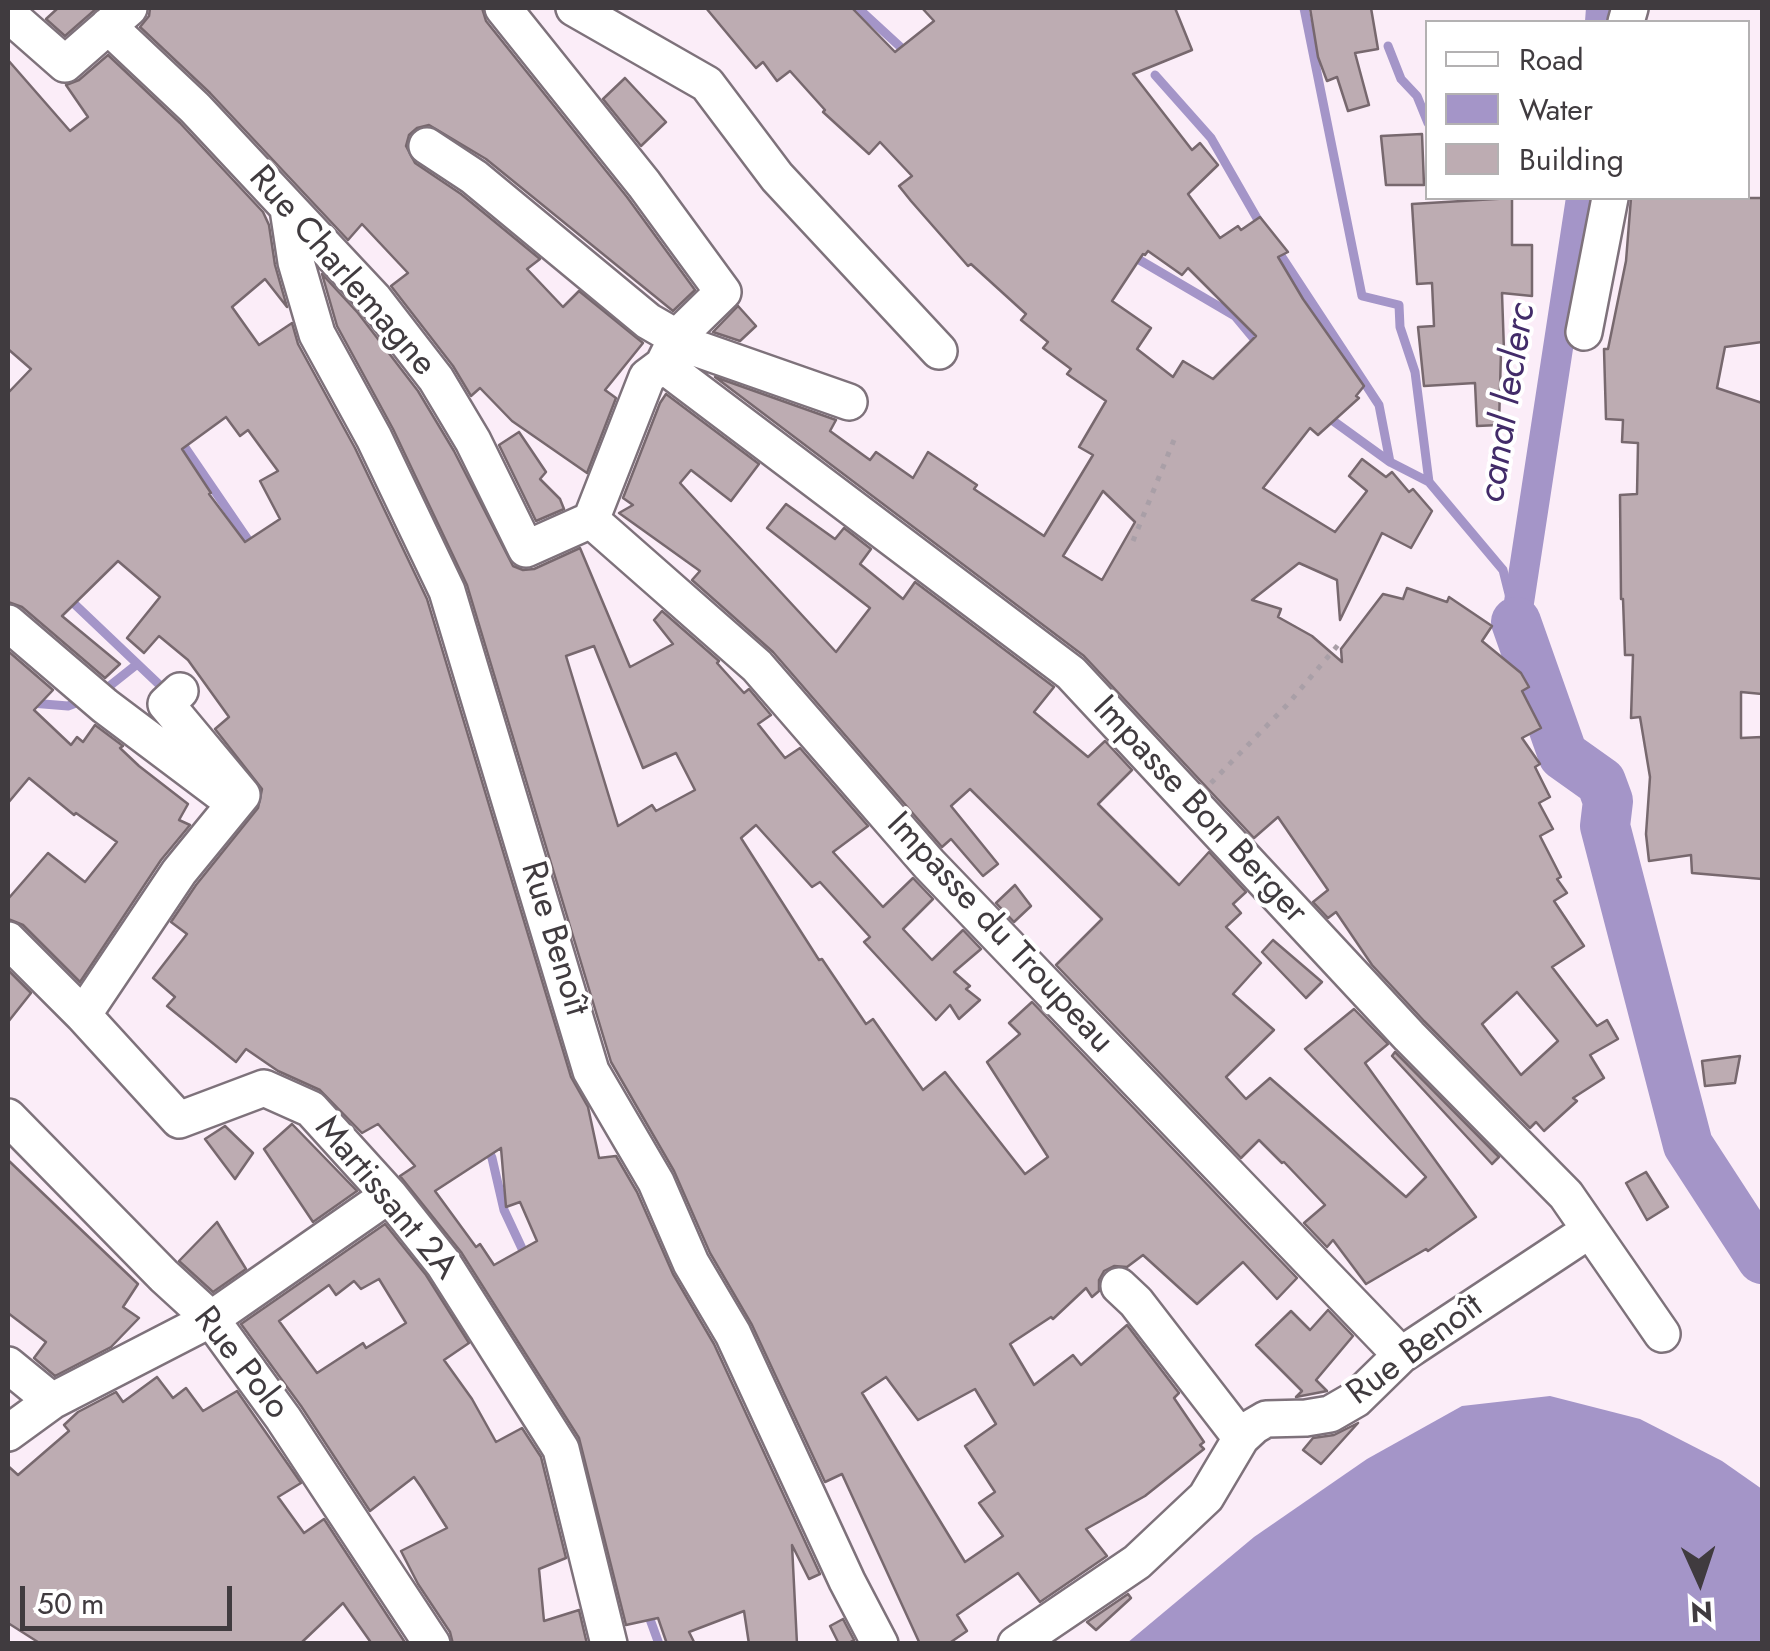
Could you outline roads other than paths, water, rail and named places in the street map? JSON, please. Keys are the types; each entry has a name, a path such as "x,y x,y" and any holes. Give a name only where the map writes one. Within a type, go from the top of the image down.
{"street":[{"path":"503,8 644,184 723,292 647,377 591,520"},
{"path":"574,8 707,84 778,177 939,351"},
{"path":"8,14 65,64 118,16"},
{"name":"Rue Charlemagne","path":"118,16 195,108 374,300 436,380 473,441 526,549 591,520"},
{"path":"427,146 474,177 648,321 670,351"},
{"path":"1584,332 1610,200"},
{"name":"Rue Benoît","path":"288,209 296,262 317,334 374,438 447,590 592,1071 656,1182 691,1263 733,1334 846,1582 880,1644"},
{"path":"670,351 695,348 849,402"},
{"name":"Impasse Bon Berger","path":"670,351 1071,673 1409,1036 1566,1195 1662,1334"},
{"name":"Impasse du Troupeau","path":"591,520 757,666 929,864 1402,1355"},
{"path":"8,622 94,698 235,804"},
{"path":"83,1015 178,872 242,795 173,697"},
{"name":"Martissant 2A","path":"8,940 179,1120 264,1088 311,1109 389,1195 443,1263 562,1449 608,1644"},
{"name":"Rue Polo","path":"8,1117 164,1276 212,1319 284,1418 432,1644"},
{"path":"8,1433 52,1401 212,1319 389,1195"},
{"name":"Rue Benoît","path":"1241,1438 1266,1419 1330,1414 1356,1399 1402,1355 1590,1230"},
{"path":"1016,1644 1137,1562 1206,1497 1241,1438 1136,1302 1119,1286"},
{"path":"8,1366 52,1401"}],"water":[{"path":"1550,1396 1640,1419 1722,1461 1762,1489 1762,1643 1127,1643 1254,1537 1367,1459 1462,1406"}],"waterway":[{"path":"858,8 907,53"},
{"path":"1304,8 1362,296 1399,305 1400,327 1415,372 1429,482"},
{"name":"canal leclerc","path":"1600,20 1601,8"},
{"path":"1388,46 1401,79 1417,96 1425,116"},
{"path":"1155,75 1211,138 1262,227"},
{"name":"canal leclerc","path":"1516,622 1581,200"},
{"path":"1276,248 1379,405 1390,462 1429,482 1503,570 1516,622"},
{"path":"1131,255 1235,316 1260,346"},
{"path":"1325,415 1390,462"},
{"path":"180,440 253,547"},
{"path":"66,596 167,692"},
{"path":"1516,622 1563,755 1601,782 1608,801 1605,826 1688,1145 1762,1259"},
{"path":"102,692 136,665"},
{"path":"31,703 68,706 84,700"},
{"path":"486,1145 504,1210 526,1257"},
{"path":"647,1611 659,1644"}]}
